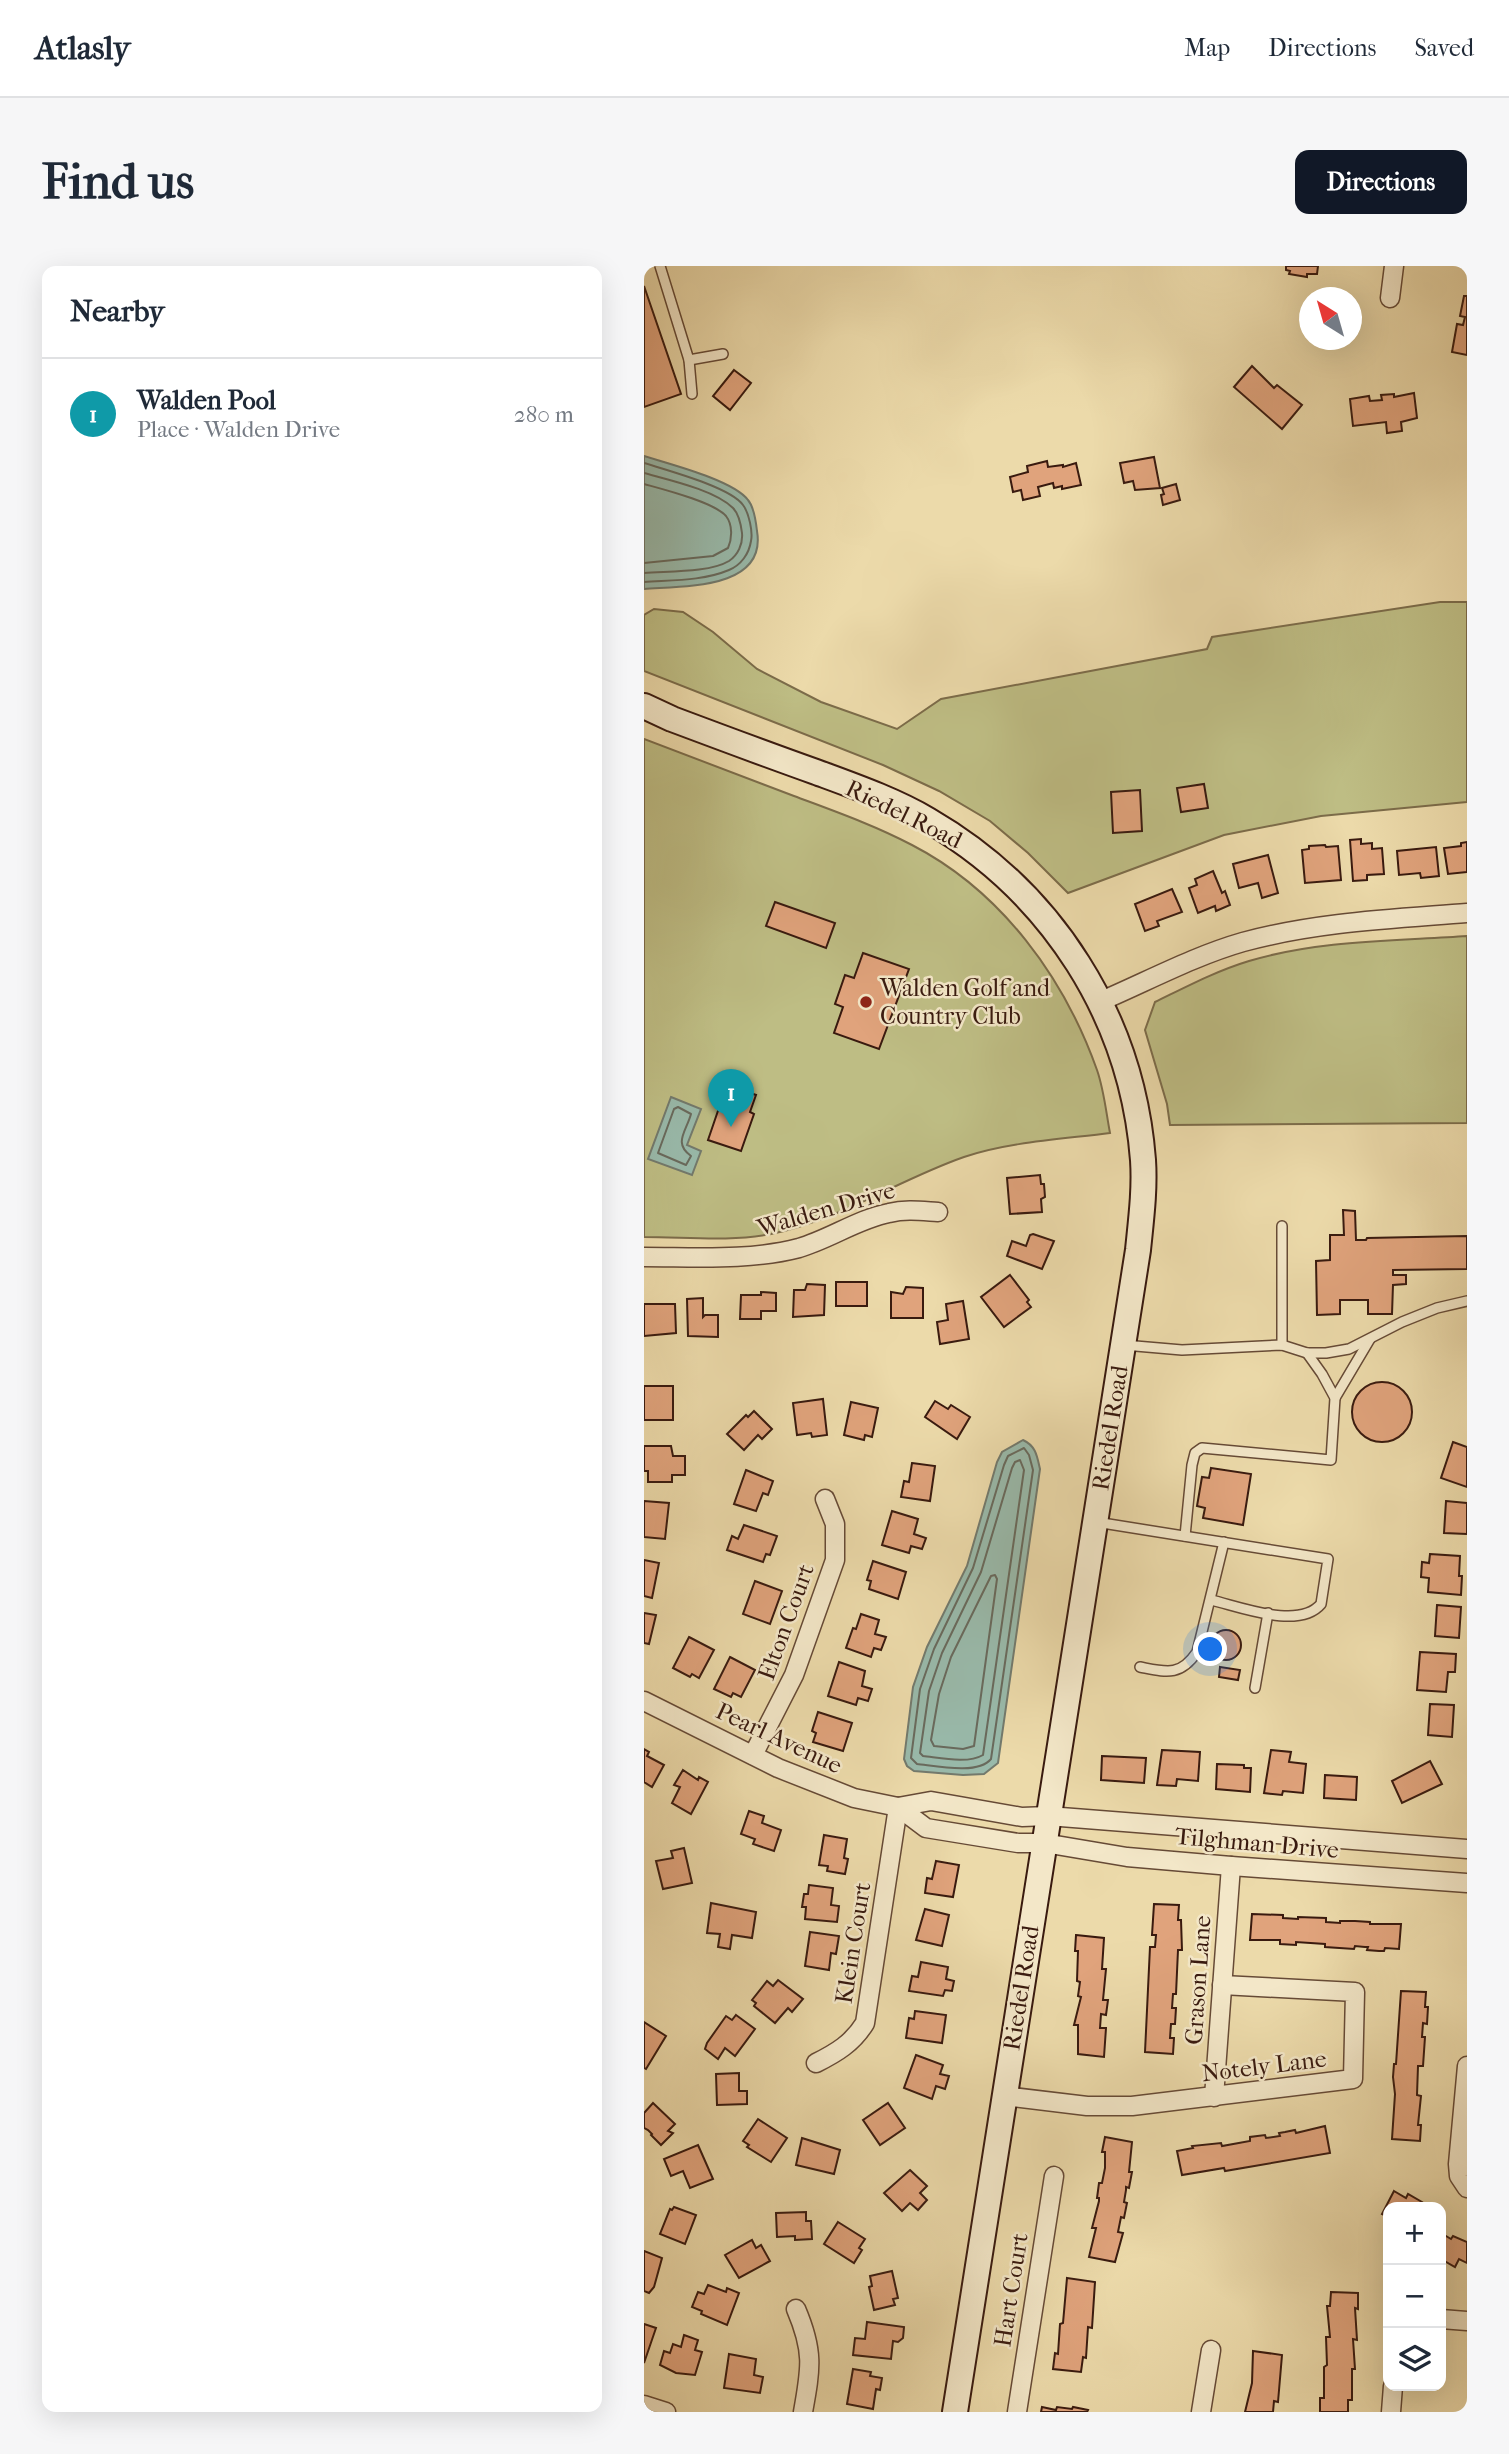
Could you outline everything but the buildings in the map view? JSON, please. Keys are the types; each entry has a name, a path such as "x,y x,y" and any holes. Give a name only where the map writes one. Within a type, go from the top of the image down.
{"street":[{"path":"1390,298 1394,266"},
{"name":"Riedel Road","path":"644,706 685,724 866,791 926,819 971,847 1004,874 1038,908 1074,954 1099,1002 1127,1069 1138,1118 1143,1161 1139,1250 955,2412"},
{"path":"1099,1002 1209,955 1251,940 1300,928 1467,913"},
{"name":"Walden Drive","path":"644,1257 739,1257 773,1253 810,1244 889,1213 912,1210 938,1212"},
{"name":"Elton Court","path":"754,1755 794,1675 835,1560 835,1524 825,1499"},
{"name":"Pearl Avenue","path":"644,1701 778,1768 854,1798 898,1807 931,1801 1022,1817 1048,1816"},
{"name":"Pearl Avenue","path":"898,1807 926,1828 1018,1843 1044,1843"},
{"name":"Klein Court","path":"816,2063 847,2045 858,2035 865,2023 898,1807"},
{"name":"Tilghman Drive","path":"1048,1816 1467,1849"},
{"name":"Tilghman Drive","path":"1044,1843 1127,1857 1467,1883"},
{"name":"Grason Lane","path":"1214,2096 1231,1866"},
{"name":"Notely Lane","path":"1004,2096 1087,2106 1132,2106 1353,2079 1355,1992 1222,1985"},
{"path":"1467,2066 1458,2164 1459,2176 1467,2188"},
{"name":"Hart Court","path":"1017,2412 1054,2176"},
{"path":"796,2309 810,2351 810,2371 803,2412"},
{"path":"1446,2319 1467,2321"},
{"path":"1201,2412 1211,2350"},
{"path":"1391,2412 1393,2391"}],"lane":[{"path":"660,266 689,359 692,394"},
{"path":"689,359 723,354"},
{"path":"1282,1226 1282,1345"},
{"path":"1123,1345 1182,1350 1282,1345 1307,1353 1326,1353 1349,1349 1402,1322 1437,1308 1467,1301"},
{"path":"1185,1536 1195,1453 1202,1448 1331,1460 1335,1398 1370,1339"},
{"path":"1307,1353 1335,1398"},
{"path":"1095,1522 1328,1559 1321,1604 1307,1615 1295,1617 1268,1613 1211,1600"},
{"path":"1140,1667 1169,1672 1189,1663 1197,1652 1224,1542"},
{"path":"1255,1688 1268,1613"}],"shaded area":[{"path":"1440,602 1467,602 1467,802 1321,816 1224,835 1068,893 1028,853 990,821 939,791 883,765 644,671 644,615 654,609 683,612 713,632 757,669 821,702 897,729 941,699 1207,649 1212,637"},
{"path":"644,739 883,831 944,864 974,886 1026,940 1067,1002 1097,1070 1110,1133 999,1148 964,1157 845,1210 771,1234 724,1238 644,1237"},
{"path":"1467,936 1467,1123 1170,1125 1167,1104 1145,1030 1155,1002 1225,970 1276,954 1357,942"}],"water":[{"path":"644,456 715,479 748,500 757,531 757,550 749,565 718,581 644,589"},
{"path":"671,1097 701,1109 687,1145 701,1151 692,1175 648,1159"},
{"path":"1023,1440 1033,1448 1040,1469 998,1763 984,1774 914,1771 907,1766 904,1759 913,1687 927,1647 967,1566 997,1462 1002,1452"}],"place":[{"name":"Walden Golf and Country Club","path":"866,1002"},
{"name":"Walden Pool","path":"731,1127"}]}
